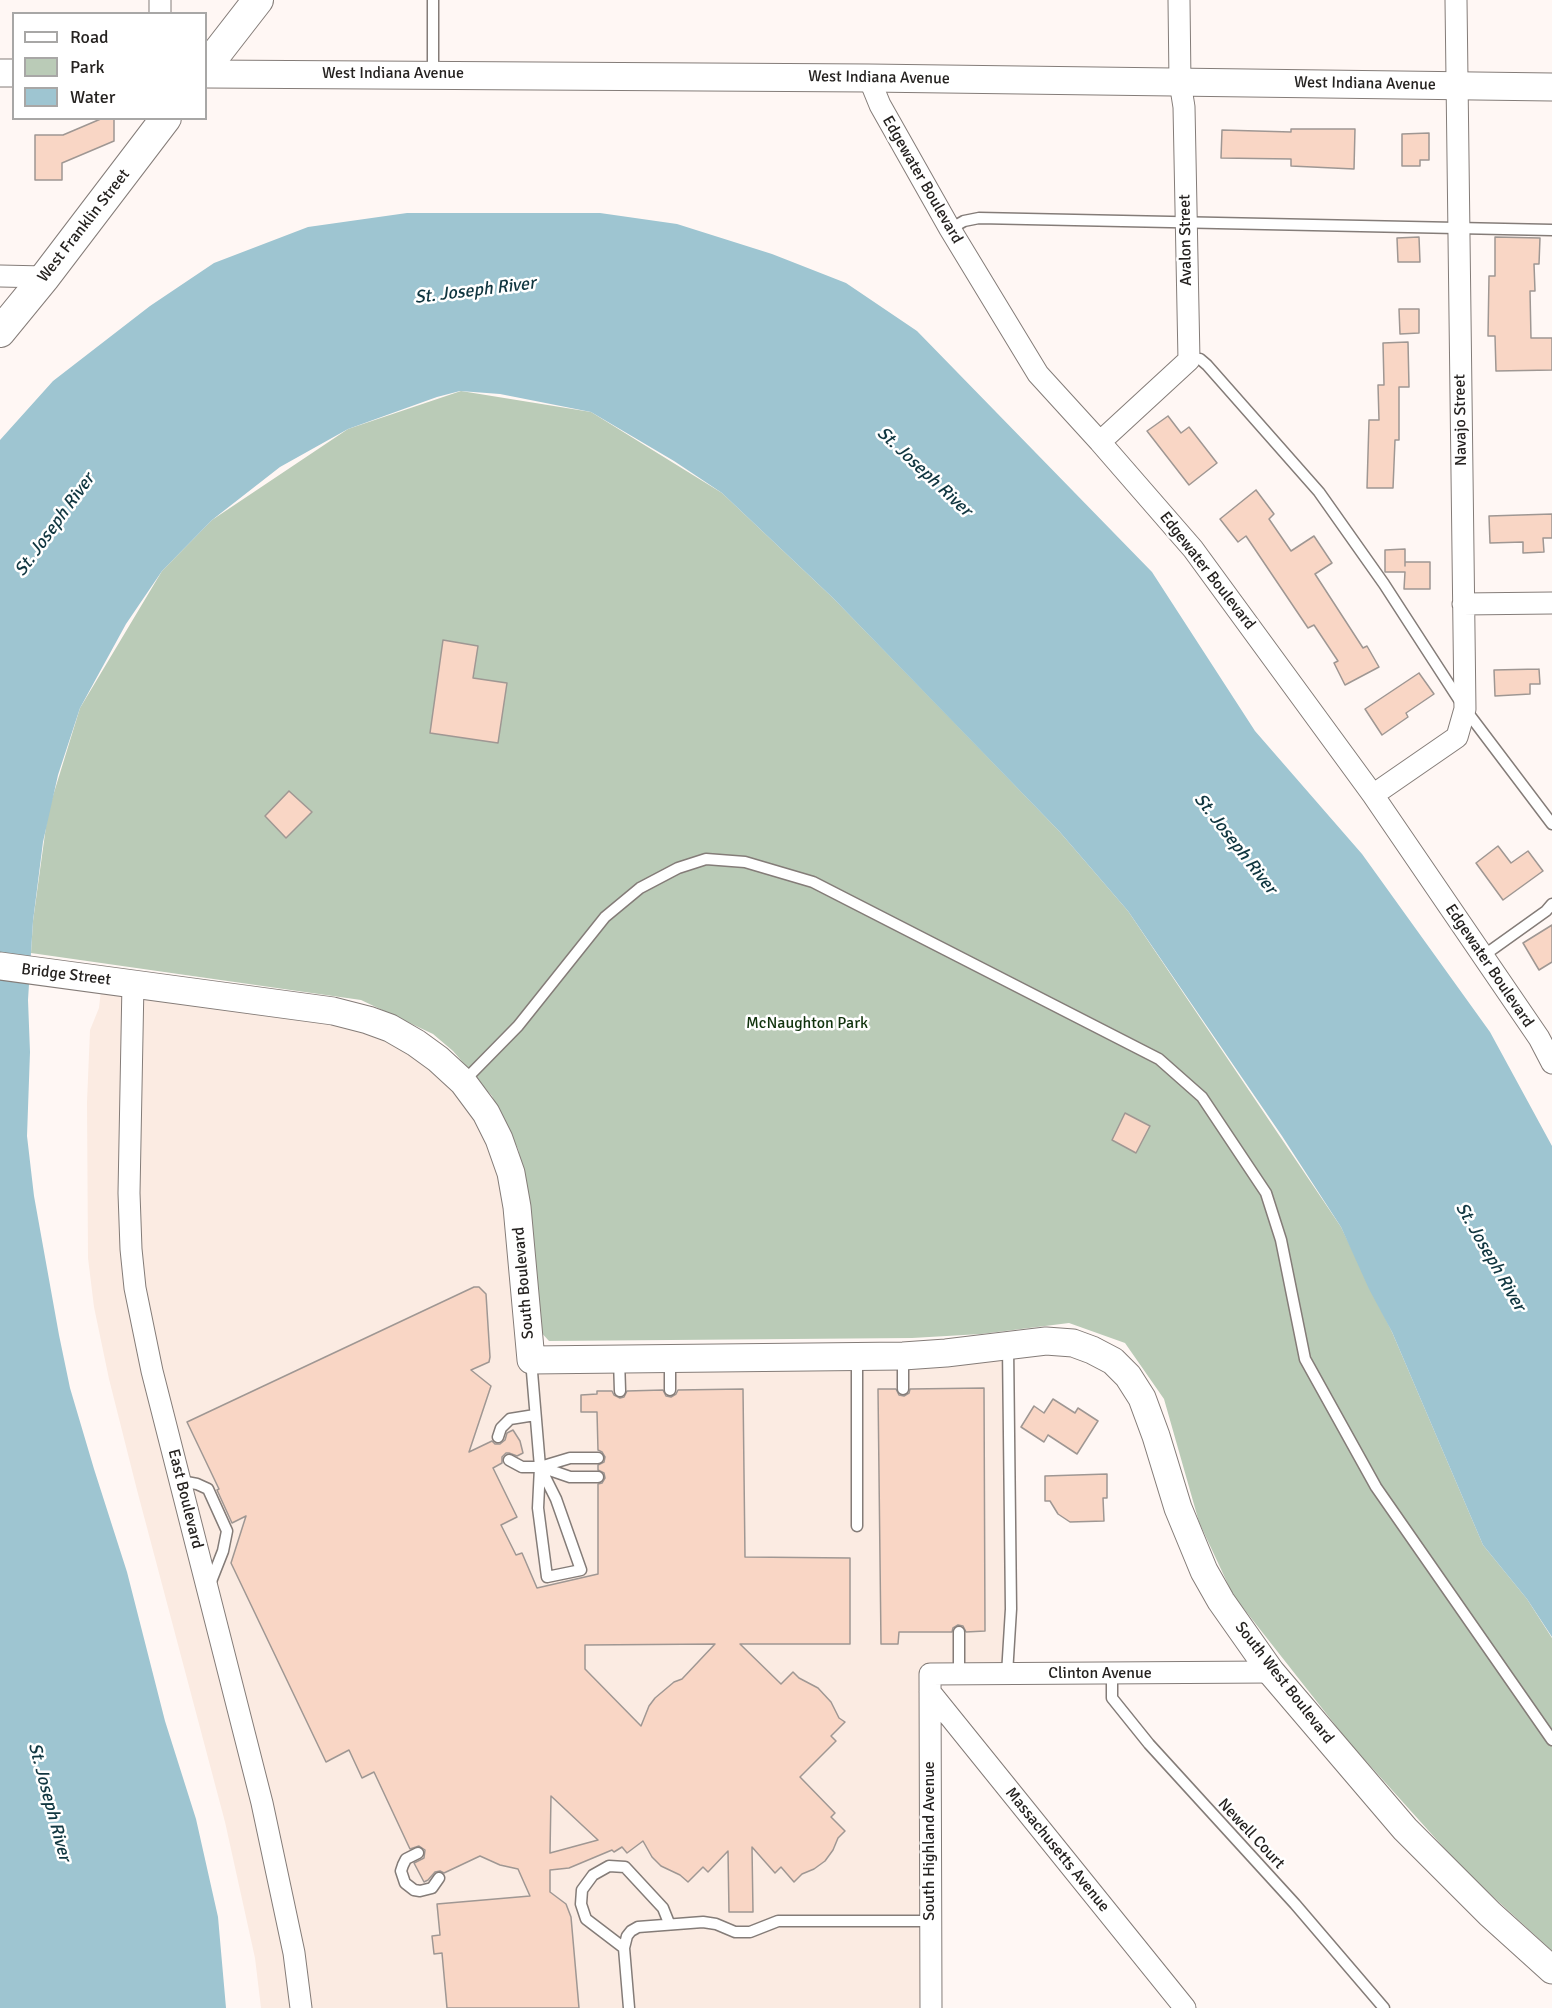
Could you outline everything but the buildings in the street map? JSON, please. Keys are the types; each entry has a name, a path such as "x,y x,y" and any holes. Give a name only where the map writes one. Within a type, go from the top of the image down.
{"main road":[{"path":"207,66 258,0"},
{"name":"West Franklin Street","path":"0,332 45,277 164,120"}],"street":[{"name":"Avalon Street","path":"1179,0 1180,82 1184,107 1189,360"},
{"name":"Navajo Street","path":"1372,795 1457,737 1465,710 1456,0"},
{"name":"West Indiana Avenue","path":"207,74 868,78 1552,87"},
{"name":"Edgewater Boulevard","path":"868,78 880,105 950,229 1038,374 1193,549 1372,795 1539,1038 1552,1063"},
{"path":"0,276 45,277"},
{"path":"1100,442 1189,360"},
{"path":"1464,604 1552,603"},
{"name":"Bridge Street","path":"0,966 133,983"},
{"name":"South Boulevard","path":"133,983 333,1011 368,1020 390,1028 416,1042 463,1082 486,1113 499,1139 511,1173 517,1207 531,1360 903,1356 1046,1341 1073,1343 1092,1350"},
{"name":"East Boulevard","path":"133,983 129,1193 131,1250 141,1323 274,1856 294,1953 301,2008"},
{"name":"South West Boulevard","path":"1092,1350 1113,1361 1128,1376 1142,1398 1178,1509 1204,1571 1221,1601 1271,1672 1405,1829 1490,1914 1552,1970"},
{"name":"Clinton Avenue","path":"930,1683 959,1674 1271,1672"},
{"name":"South Highland Avenue","path":"930,1683 931,2008"},
{"name":"Massachusetts Avenue","path":"930,1683 1185,2008"}],"lane":[{"path":"433,0 434,74"},
{"path":"950,229 979,218 1552,230"},
{"path":"1189,360 1200,359 1207,365 1319,492 1384,584 1465,710 1552,824"},
{"path":"463,1082 519,1026 605,917 640,888 678,868 706,859 745,862 813,882 1159,1059 1202,1097 1266,1193 1281,1240 1305,1359 1376,1487 1552,1740"},
{"path":"1483,956 1546,911 1552,904"},
{"path":"1007,1674 1011,1609 1008,1346"},
{"path":"856,1356 857,1526"},
{"path":"903,1356 903,1389"},
{"path":"670,1358 670,1390"},
{"path":"619,1359 620,1391"},
{"path":"531,1360 540,1467 538,1508 547,1577 581,1570 556,1499 540,1467"},
{"path":"498,1437 501,1428 510,1419 536,1415"},
{"path":"509,1460 522,1467 540,1467 570,1458 598,1458"},
{"path":"540,1467 570,1477 598,1477"},
{"path":"181,1481 208,1489 227,1531 223,1551 207,1590"},
{"path":"959,1632 959,1674"},
{"name":"Newell Court","path":"1112,1674 1113,1698 1149,1744 1295,1904 1384,2008"},
{"path":"418,1853 406,1859 403,1864 401,1871 405,1883 414,1890 420,1891 432,1888 438,1878"},
{"path":"624,1948 586,1919 581,1904 582,1890 593,1875 609,1866 625,1867 663,1908 669,1923"},
{"path":"629,2008 624,1948 627,1936 638,1927 703,1922 716,1924 735,1932 750,1932 778,1921 931,1921"}],"shaded area":[{"path":"102,981 296,1008 415,1044 497,1139 530,1361 1007,1347 1006,1673 929,1673 930,2008 261,2008 255,1958 225,1822 137,1490 109,1379 94,1307 88,1258 87,1102 90,1030 99,1008"}],"green space":[{"name":"McNaughton Park","path":"461,391 591,412 722,493 833,598 945,713 1059,831 1128,911 1341,1227 1392,1332 1483,1545 1527,1599 1552,1638 1552,1951 1463,1869 1347,1740 1233,1595 1199,1522 1164,1399 1125,1343 1069,1323 981,1334 912,1338 549,1341 539,1330 529,1196 518,1149 492,1096 453,1051 433,1034 361,1000 31,953 33,921 48,812 80,708 162,571 212,520 348,429"}],"water":[{"name":"St. Joseph River","path":"407,213 600,213 677,224 772,254 846,283 917,331 1152,572 1255,731 1362,854 1490,1032 1552,1146 1552,1637 1527,1599 1483,1545 1392,1332 1369,1289 1341,1227 1282,1136 1128,911 1059,831 833,598 722,493 674,461 591,412 500,394 460,391 348,429 280,467 212,520 162,571 126,624 80,708 58,775 43,842 33,921 28,1000 30,1052 27,1136 34,1196 70,1388 127,1572 165,1721 196,1819 218,1917 226,2008 0,2008 0,440 53,381 150,306 214,263 308,227"}]}
